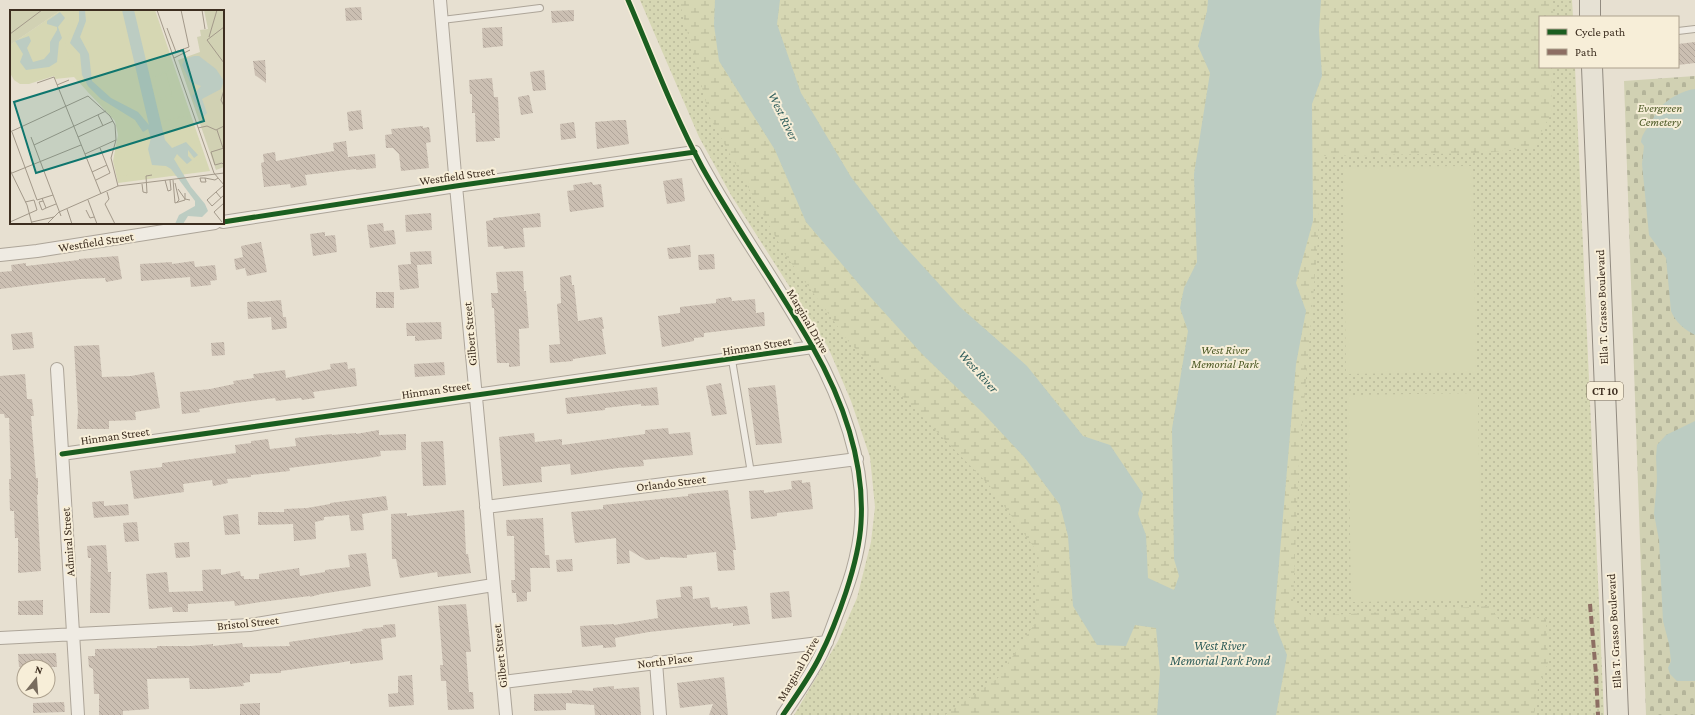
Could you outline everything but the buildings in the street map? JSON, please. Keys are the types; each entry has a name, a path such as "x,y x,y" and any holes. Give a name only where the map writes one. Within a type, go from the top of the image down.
{"main road":[{"path":"1590,0 1590,16"},
{"name":"Ella T. Grasso Boulevard","path":"1592,68 1618,715"}],"street":[{"name":"Gilbert Street","path":"440,0 492,585 506,715"},
{"name":"Westfield Street","path":"224,222 456,186 695,152"},
{"name":"Marginal Drive","path":"695,152 722,201 813,347 838,396 857,459 861,495 861,523 856,561 827,642 819,659 783,715"},
{"name":"Westfield Street","path":"0,255 37,251 209,224"},
{"name":"Hinman Street","path":"62,454 475,394 732,360 813,347"},
{"name":"Admiral Street","path":"57,369 78,715"},
{"name":"Orlando Street","path":"486,507 857,459"},
{"name":"Bristol Street","path":"0,638 250,625 492,585"},
{"name":"North Place","path":"503,682 827,642"},
{"path":"656,662 660,715"}],"lane":[{"path":"442,20 540,8"},
{"path":"1679,31 1695,29"},
{"path":"732,360 751,473"}],"green space":[{"name":"West River Memorial Park","path":"640,0 1572,0 1573,16 1539,16 1539,68 1575,68 1604,715 794,715 838,641 857,598 871,542 875,507 870,457 851,401 828,347 731,195 699,137"},
{"path":"679,0 715,0 714,25 719,61 775,150 806,222 864,290 922,354 983,413 1025,458 1060,505 1068,536 1073,606 1135,625 1156,628 1160,672 1157,715 945,715 998,678 1035,623 1038,553 989,485 849,342 786,256 710,118"},
{"path":"780,0 1208,0 1207,11 1198,46 1210,73 1194,174 1197,262 1184,288 1180,308 1188,331 1172,429 1174,559 1180,576 1174,590 1148,578 1146,535 1138,514 1143,494 1110,445 1083,436 1027,366 960,307 899,241 851,177 801,93 777,24"},
{"path":"1321,0 1551,0 1554,16 1539,16 1539,68 1552,68 1551,114 1533,147 1485,153 1321,156 1318,239 1299,461 1293,602 1312,616 1490,606 1499,620 1546,618 1548,663 1538,689 1534,715 1276,715 1287,656 1274,622 1296,364 1306,311 1296,283 1313,221 1312,104 1322,76 1319,30"},
{"name":"Evergreen Cemetery","path":"1695,76 1695,715 1646,715 1624,81"},
{"path":"1473,166 1476,372 1346,374 1343,167"},
{"path":"1478,393 1481,600 1351,602 1348,395"}],"water":[{"name":"West River Memorial Park Pond","path":"715,0 780,0 777,24 801,93 851,177 900,241 960,307 1027,366 1083,436 1110,445 1143,494 1138,514 1146,535 1148,578 1174,590 1179,576 1174,559 1172,429 1188,331 1180,308 1184,288 1197,262 1194,174 1210,73 1198,46 1207,11 1208,0 1321,0 1319,30 1322,76 1312,104 1313,221 1296,283 1306,311 1296,364 1274,622 1287,655 1276,715 1157,715 1160,672 1156,628 1135,625 1126,646 1097,645 1073,606 1068,536 1060,505 1025,458 983,413 922,354 864,290 806,222 775,150 719,61 714,25"},
{"path":"1695,89 1695,335 1675,319 1671,311 1666,258 1649,235 1642,164 1644,146 1641,142 1644,133 1662,105 1680,93"},
{"path":"1695,421 1695,681 1677,681 1670,674 1668,668 1671,661 1669,644 1663,621 1659,540 1654,514 1657,480 1656,457 1657,445 1666,435"}],"marked path":[{"path":"1590,604 1598,715"}],"cycle path":[{"path":"628,0 691,147 729,212 799,323 823,366 842,409 855,453 859,476 861,523 852,574 840,610 826,644 806,680 783,715"},
{"path":"224,222 456,186 695,152"},
{"path":"62,454 813,347"}],"water label":[{"name":"West River","path":"784,116"},
{"name":"West River","path":"979,371"}]}
